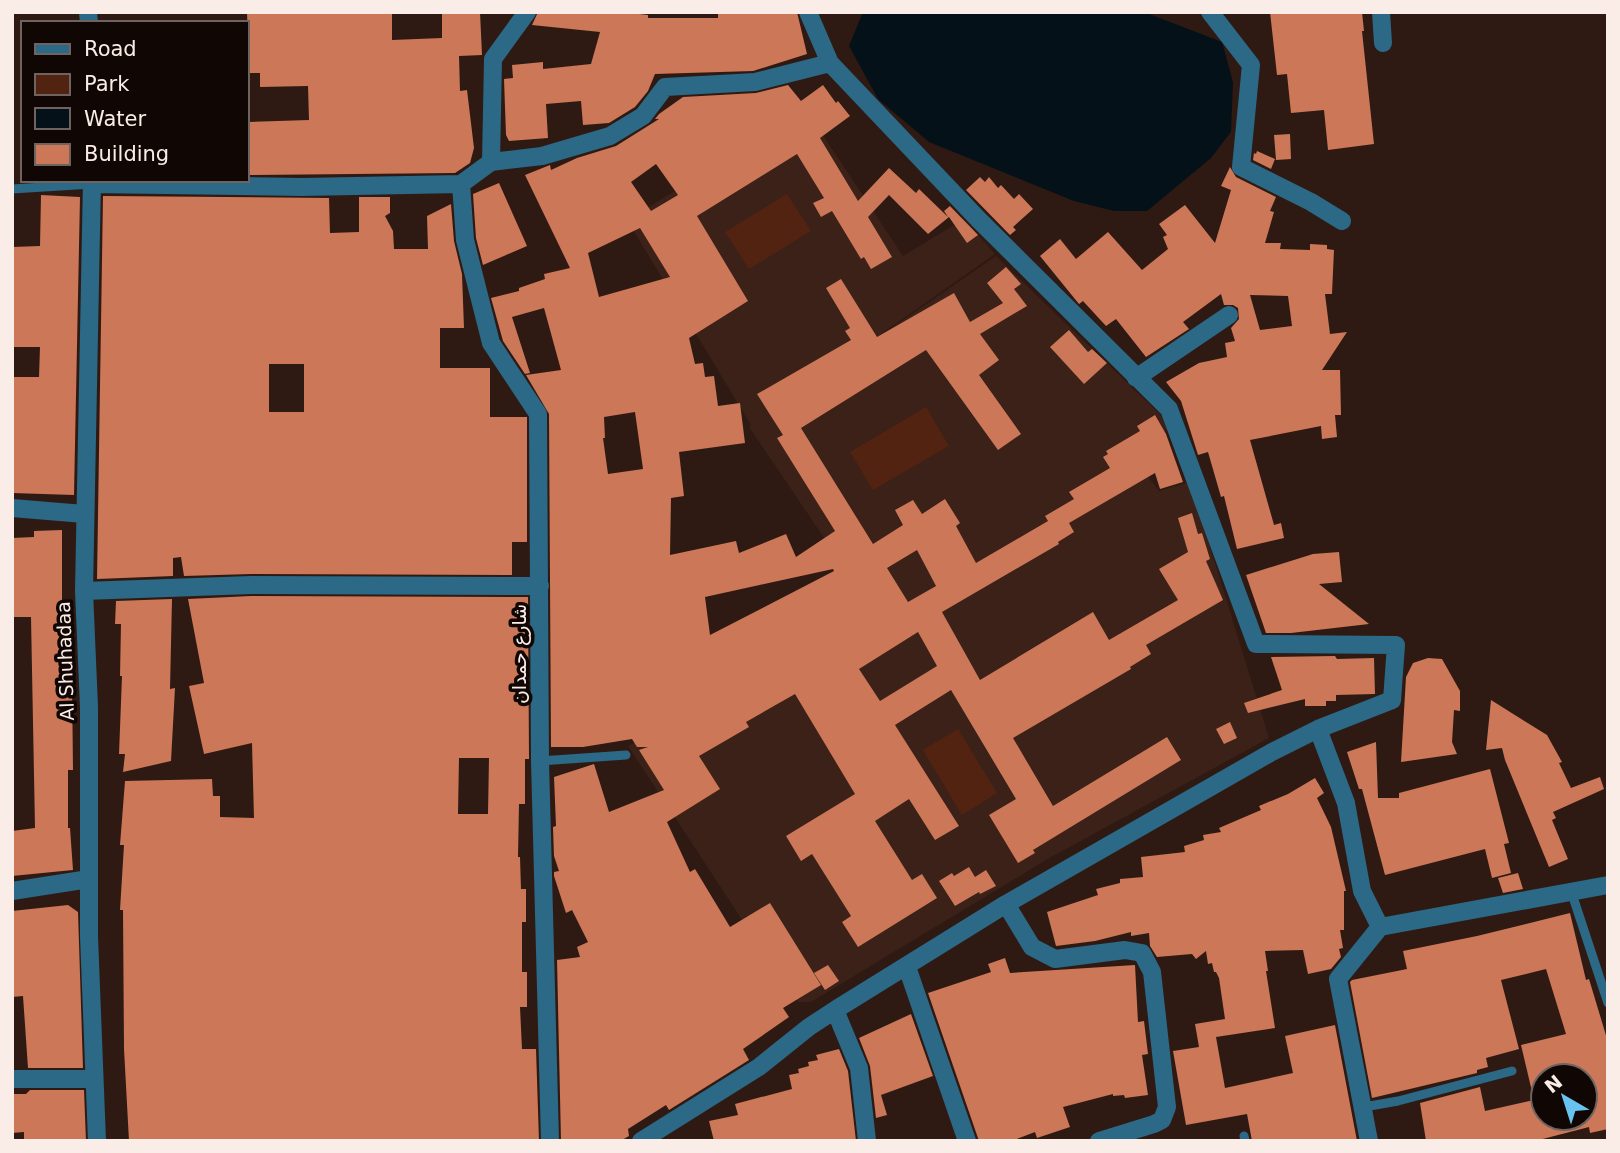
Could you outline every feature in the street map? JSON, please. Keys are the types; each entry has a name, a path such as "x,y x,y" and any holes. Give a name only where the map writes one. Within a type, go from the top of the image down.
{"street":[{"path":"491,162 494,60 527,12"},
{"path":"641,1141 759,1067 835,1010 1006,904 1272,752 1318,729 1392,700 1396,646 1256,645 1169,409 978,219 830,63 808,12"},
{"path":"1210,12 1251,65 1241,167 1311,202 1342,221"},
{"path":"1381,12 1383,43"},
{"path":"92,182 314,187 461,184 491,162 542,156 610,136 643,116 665,87 755,82 830,63"},
{"name":"Al Shuhadaa","path":"92,182 84,591 89,707 93,1079 97,1141"},
{"name":"شارع حمدان","path":"461,184 465,240 491,343 538,414 540,761 550,1141"},
{"path":"1136,378 1229,315"},
{"path":"12,508 84,514"},
{"path":"84,591 251,585 540,586"},
{"path":"1318,729 1346,803 1362,891 1380,927"},
{"path":"12,891 89,879"},
{"path":"1369,1141 1338,979 1380,927 1608,885"},
{"path":"1006,904 1032,947 1055,959 1125,950 1142,953 1152,972 1167,1107 1162,1120 1099,1141"},
{"path":"906,967 967,1141"},
{"path":"835,1010 859,1068 867,1141"},
{"path":"12,1079 93,1079"}],"lane":[{"path":"12,189 92,182"},
{"path":"540,761 626,755"},
{"path":"1571,891 1608,1003"},
{"path":"1364,1107 1398,1101 1512,1071"}],"shaded area":[{"path":"807,111 903,256 964,219 995,254 790,398 996,256 1172,426 1130,453 1159,491 1190,482 1269,738 1046,860 811,1002 799,1002 792,996 628,746 873,610 749,427 751,425 627,220"}],"green space":[{"path":"787,194 811,231 749,269 725,232"},
{"path":"926,407 949,446 873,490 850,452"},
{"path":"958,729 997,793 962,815 923,750"}],"water":[{"path":"863,12 1144,12 1222,42 1233,82 1231,132 1211,158 1147,211 1114,211 1074,201 929,142 878,99 849,46"}],"building":[{"path":"247,12 392,12 392,40 442,38 442,12 480,12 482,55 459,56 460,91 467,90 474,148 470,163 455,173 249,175 249,122 309,120 308,86 260,87 260,73 249,73"},
{"path":"538,12 622,12 648,15 648,18 718,18 718,12 797,12 807,54 753,71 655,74 648,91 635,107 609,123 583,125 581,101 546,104 548,138 509,141 506,135 504,79 513,78 512,65 543,62 543,69 591,64 600,32 532,25"},
{"path":"1270,12 1362,12 1374,144 1328,150 1324,110 1291,113 1287,74 1277,75"},
{"path":"788,85 801,101 823,85 850,116 820,138 858,201 889,168 916,193 919,189 948,217 944,211 950,206 978,235 967,243 949,217 928,234 889,195 868,217 892,257 871,269 864,257 861,259 832,211 821,217 813,203 824,198 797,154 697,216 748,301 689,338 695,364 703,363 705,377 714,376 718,406 740,403 745,443 679,452 684,496 671,498 670,555 736,541 739,553 786,534 796,557 835,531 777,438 783,435 757,394 851,340 845,331 850,328 826,288 841,279 877,337 954,293 970,322 1003,303 987,283 1006,267 1021,284 1014,289 1027,306 980,334 999,360 979,375 1021,434 998,450 926,350 801,428 873,544 903,525 895,510 913,500 922,514 945,499 960,523 956,526 976,563 1048,521 1045,516 1074,499 1069,492 1110,468 1103,457 1108,454 1106,451 1140,431 1137,426 1155,415 1166,434 1183,482 1160,489 1155,473 1069,523 1074,532 1058,542 1059,544 942,612 980,680 1093,612 1109,640 1178,600 1159,569 1188,552 1178,518 1192,513 1210,559 1206,561 1223,600 1146,645 1151,654 1130,667 1131,669 1013,738 1053,806 1167,737 1181,760 1033,850 1035,853 1018,863 989,815 1016,799 951,690 895,725 959,826 935,840 909,799 875,821 912,880 922,874 937,898 858,947 842,922 851,916 812,854 801,861 786,836 855,794 795,694 746,722 749,727 699,756 720,789 667,822 690,872 695,869 730,927 770,903 821,985 783,1008 789,1017 743,1049 749,1060 669,1110 666,1105 628,1129 629,1136 622,1140 561,1141 557,960 580,957 577,947 588,942 572,910 566,913 554,876 554,872 559,871 554,856 554,777 594,764 609,812 664,790 639,750 648,747 637,747 632,739 583,747 551,747 549,414 526,375 561,370 544,308 512,317 530,373 525,374 503,341 491,298 519,291 519,288 545,279 544,274 570,268 525,175 550,165 551,170 577,158 616,146 659,119 655,119 683,97 756,93","holes":["656,164 678,195 651,211 631,182","640,228 670,277 599,297 588,253","635,412 643,469 608,474 604,417","917,550 936,586 908,602 887,568","833,569 834,571 710,635 705,597","918,632 937,666 880,701 859,669"]},
{"path":"1290,134 1291,159 1276,160 1274,135"},
{"path":"1257,151 1275,159 1271,169 1253,160"},
{"path":"1230,167 1236,177 1276,197 1270,211 1274,212 1265,243 1281,243 1280,249 1310,250 1310,244 1327,245 1327,249 1334,250 1332,294 1325,294 1330,334 1347,332 1322,370 1340,370 1341,415 1335,415 1337,437 1322,439 1321,426 1250,440 1274,525 1281,523 1284,538 1237,549 1224,496 1221,497 1208,452 1198,455 1181,401 1166,382 1199,363 1227,357 1225,343 1235,341 1231,328 1239,319 1238,308 1224,305 1221,294 1183,322 1189,329 1146,357 1116,319 1106,326 1083,301 1079,304 1040,256 1060,239 1076,259 1108,232 1142,270 1168,249 1163,237 1167,235 1159,224 1185,205 1215,243 1231,190 1221,186","holes":["1250,295 1288,296 1292,326 1260,330"]},
{"path":"980,177 985,182 989,177 998,188 1001,185 1014,199 1019,194 1033,209 1013,227 1016,230 1010,235 966,190"},
{"path":"499,183 527,246 483,265 476,238 473,194"},
{"path":"41,195 80,197 74,495 12,493 12,377 39,377 40,347 12,347 12,247 40,246"},
{"path":"103,196 329,198 330,233 359,232 359,197 390,197 390,213 385,216 393,231 394,249 428,249 427,216 451,204 454,241 462,274 464,328 440,328 440,368 490,368 490,417 527,417 527,542 512,542 512,575 184,576 181,557 173,558 173,576 97,579","holes":["269,364 304,364 304,412 269,412"]},
{"path":"1069,330 1088,352 1092,349 1107,363 1084,384 1050,347"},
{"path":"62,530 62,679 72,679 73,770 68,770 68,828 73,870 12,876 12,831 35,828 31,617 12,617 12,538 34,537 34,531"},
{"path":"1339,552 1342,582 1319,584 1369,624 1291,633 1266,633 1246,575 1313,554"},
{"path":"251,596 528,597 529,759 525,759 525,804 519,804 518,857 521,889 526,889 526,922 522,922 522,972 527,972 527,1007 520,1007 522,1049 536,1049 539,1141 129,1141 124,1049 123,910 120,910 124,845 120,845 125,781 212,779 213,796 220,796 220,817 254,818 252,743 204,754 189,686 204,683 188,599","holes":["459,758 489,758 488,814 458,814"]},
{"path":"172,599 170,689 175,688 171,761 123,772 125,754 119,754 121,624 115,624 116,601"},
{"path":"1335,656 1337,659 1374,658 1375,694 1336,695 1336,701 1326,701 1326,706 1305,706 1305,699 1248,713 1244,703 1282,690 1271,657"},
{"path":"1428,658 1442,659 1460,691 1460,711 1454,710 1452,742 1457,754 1401,762 1406,677 1413,663"},
{"path":"1491,700 1547,735 1562,762 1559,763 1571,788 1600,777 1604,789 1553,812 1556,818 1552,820 1568,859 1549,867 1502,748 1486,750"},
{"path":"1230,722 1237,738 1224,744 1216,729"},
{"path":"1376,742 1378,798 1399,798 1399,793 1490,769 1509,843 1504,844 1511,873 1492,878 1485,849 1385,875 1362,789 1359,789 1347,752"},
{"path":"1315,778 1324,793 1317,798 1331,827 1346,891 1344,930 1340,930 1343,948 1339,949 1341,957 1331,969 1308,974 1303,950 1265,951 1275,1028 1216,1037 1225,1088 1293,1073 1285,1036 1335,1025 1357,1141 1252,1141 1247,1114 1186,1125 1173,1051 1199,1047 1195,1024 1225,1019 1219,978 1212,963 1208,964 1206,951 1196,959 1192,954 1157,957 1150,946 1149,933 1131,936 1131,932 1095,941 1056,946 1047,912 1098,895 1096,889 1120,883 1120,879 1143,877 1141,857 1185,852 1184,846 1204,840 1203,835 1221,832 1219,828 1261,810 1259,806 1288,794"},
{"path":"969,867 975,877 986,870 996,886 955,906 939,881"},
{"path":"1518,873 1523,889 1503,893 1498,878"},
{"path":"68,905 78,912 83,1068 28,1068 23,996 12,997 12,911"},
{"path":"1570,913 1586,980 1589,979 1608,1042 1608,1129 1599,1131 1599,1062 1529,1062 1529,1079 1521,1045 1566,1034 1546,969 1501,980 1519,1049 1486,1058 1488,1067 1477,1070 1477,1073 1372,1098 1350,982 1407,969 1403,951"},
{"path":"1005,958 1010,973 1135,965 1138,1022 1144,1021 1148,1054 1142,1055 1148,1095 1125,1098 1124,1095 1113,1094 1063,1107 1070,1127 1037,1138 1035,1132 1011,1141 979,1141 928,993 991,972 988,964"},
{"path":"828,965 839,981 825,990 814,973"},
{"path":"911,1014 933,1076 881,1095 887,1115 876,1118 870,1066 859,1038"},
{"path":"839,1049 848,1071 856,1141 714,1141 709,1121 738,1115 735,1104 792,1089 789,1075 799,1073 798,1069 809,1066 808,1062 818,1060 816,1055"},
{"path":"1480,1087 1485,1111 1529,1101 1529,1132 1570,1132 1535,1141 1426,1141 1420,1103"},
{"path":"30,1090 84,1090 86,1141 24,1141 24,1132 12,1133 12,1094 26,1094"}]}
